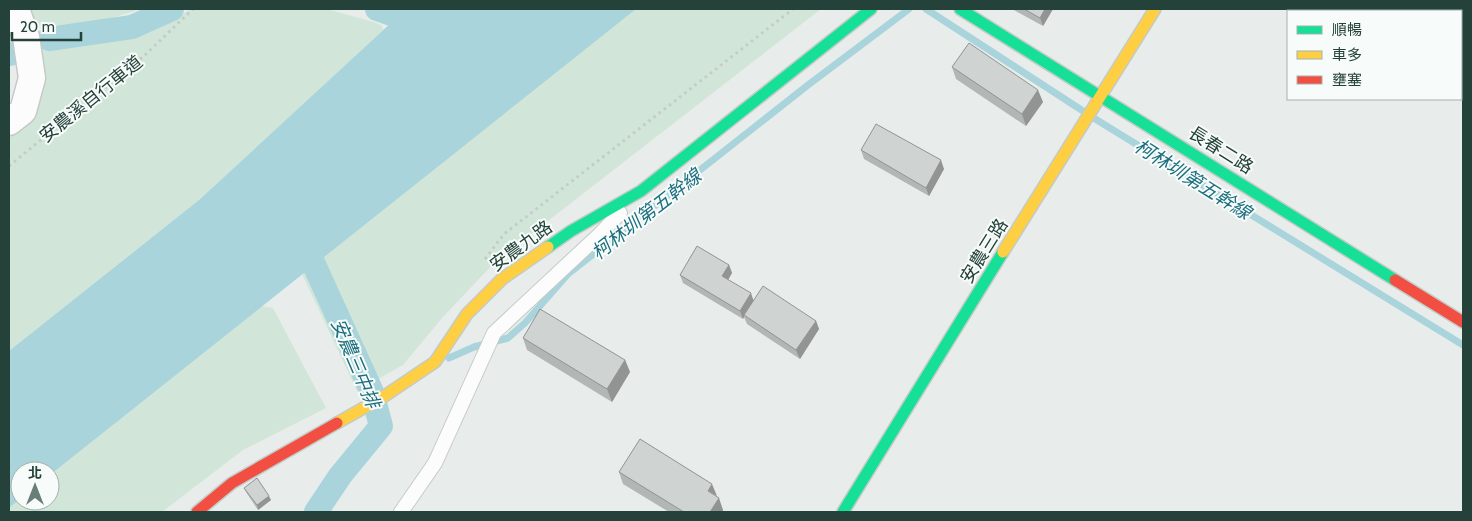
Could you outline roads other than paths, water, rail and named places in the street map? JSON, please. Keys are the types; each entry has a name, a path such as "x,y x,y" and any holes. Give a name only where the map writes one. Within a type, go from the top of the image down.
{"street":[{"path":"9,122 23,111 32,78 26,37 16,9"},
{"name":"安農九路","path":"197,512 232,484 384,397 435,362 467,314 502,279 571,231 641,191 871,9"},
{"name":"長春二路","path":"960,9 1463,322"},
{"name":"安農三路","path":"843,512 1155,9"}],"lane":[{"path":"402,512 435,463 494,332 599,235 641,191"}],"water":[{"path":"406,9 636,9 60,467 60,461 10,461 9,508 9,351 199,200"}],"waterway":[{"path":"49,39 132,27 172,9"},
{"path":"377,9 411,21 428,19"},
{"name":"柯林圳第五幹線","path":"449,358 474,347 508,338 525,323 568,274 808,85 909,9"},
{"name":"柯林圳第五幹線","path":"926,9 1083,111"},
{"name":"柯林圳第五幹線","path":"1092,117 1463,345"},
{"name":"安農三中排","path":"301,236 372,392 381,426 340,476 316,512"}]}
